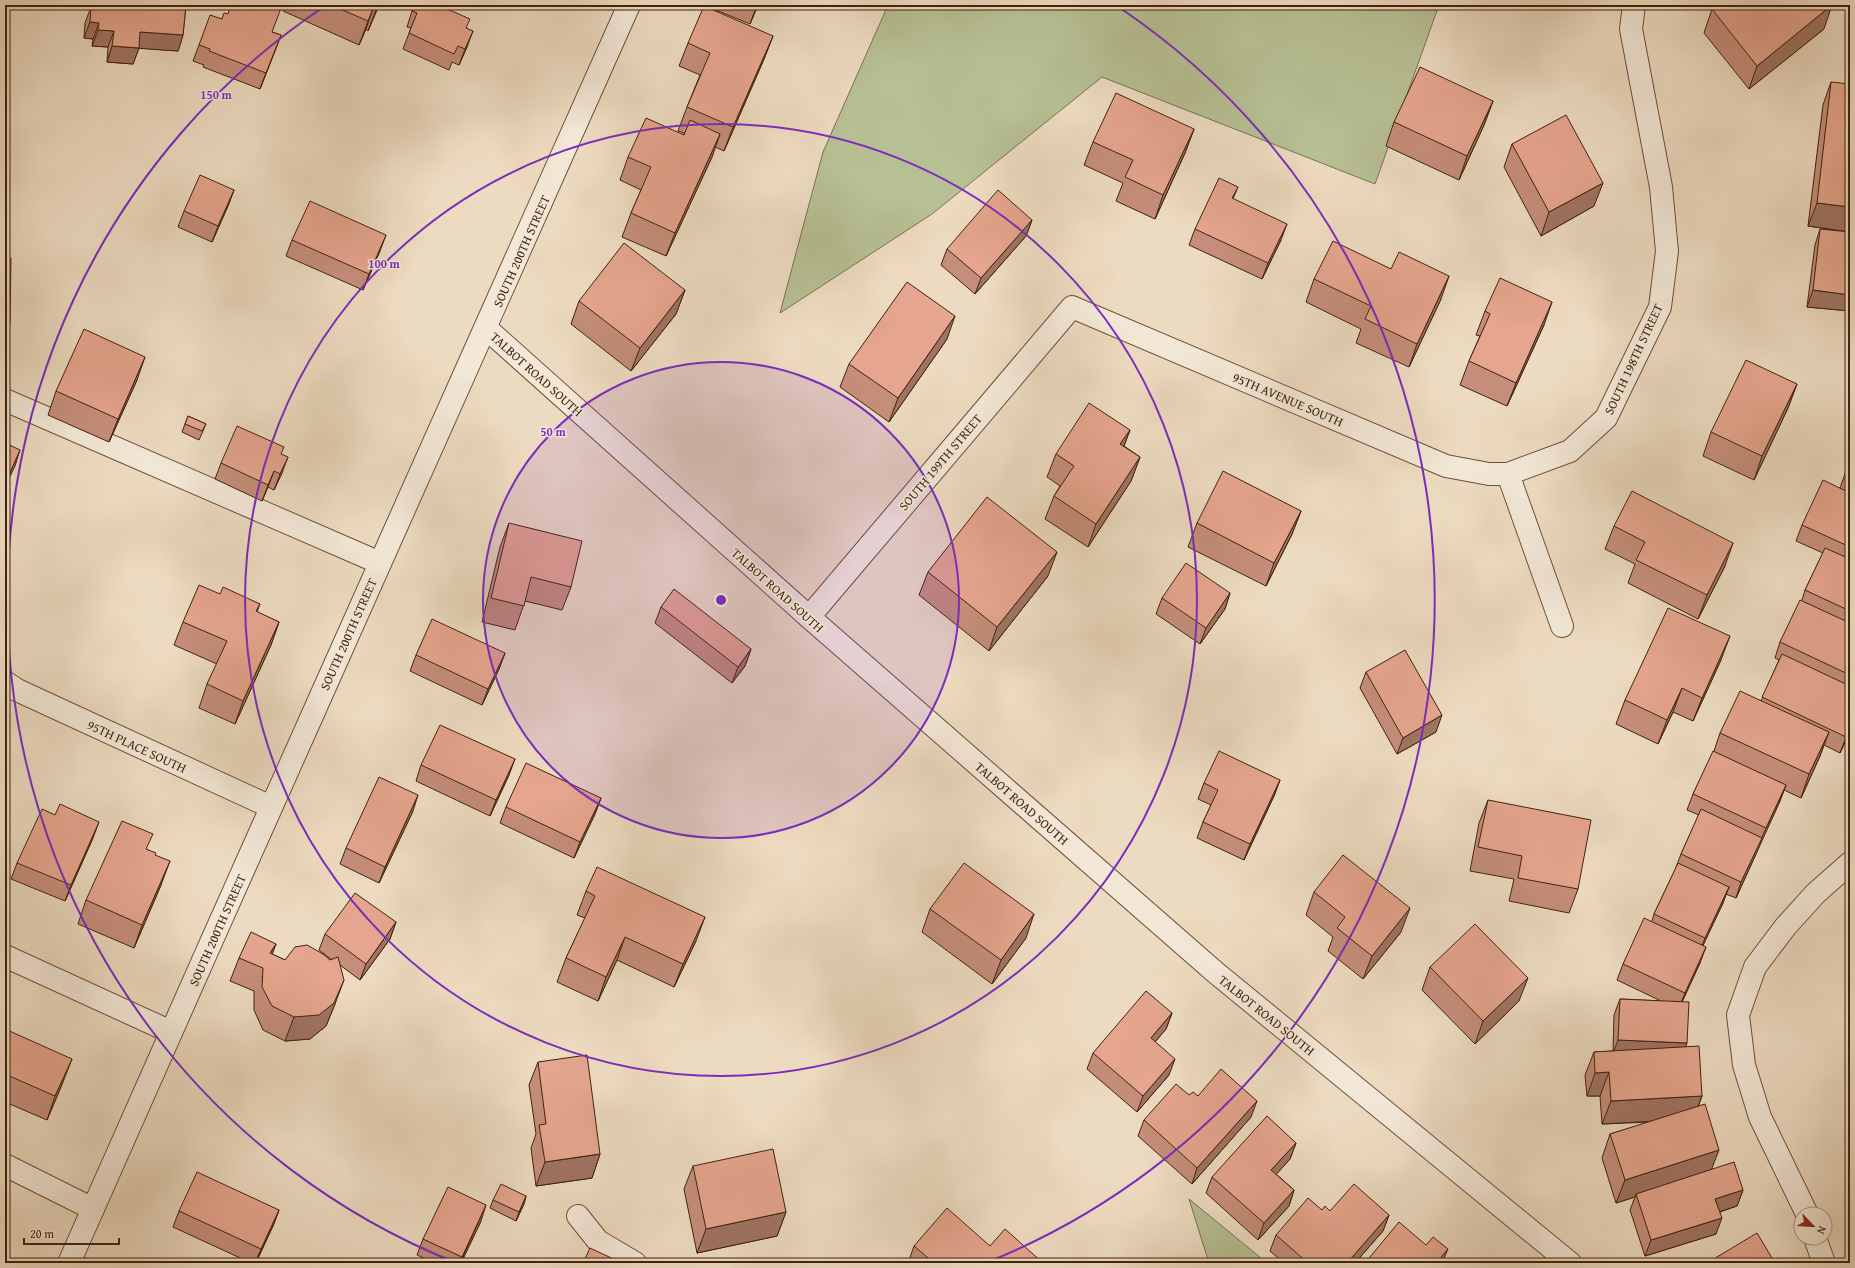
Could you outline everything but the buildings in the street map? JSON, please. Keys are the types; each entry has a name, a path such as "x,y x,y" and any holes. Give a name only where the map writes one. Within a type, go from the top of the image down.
{"street":[{"name":"SOUTH 200TH STREET","path":"68,1263 486,329 629,5"},
{"name":"SOUTH 198TH STREET","path":"1508,474 1570,451 1606,418 1660,307 1667,251 1661,187 1630,29 1634,5"},
{"name":"95TH AVENUE SOUTH","path":"1072,307 1446,466 1489,474 1508,474"},
{"name":"SOUTH 199TH STREET","path":"809,617 1072,307"},
{"name":"TALBOT ROAD SOUTH","path":"486,329 809,617 1215,972 1570,1263"},
{"path":"5,400 380,563"},
{"path":"1508,474 1562,626"},
{"name":"95TH PLACE SOUTH","path":"5,682 17,690 271,807"},
{"path":"1803,1206 1760,1117 1744,1065 1738,1015 1755,967 1786,926 1816,893 1850,863"},
{"path":"5,956 171,1032"},
{"path":"5,1165 92,1208"},
{"path":"578,1216 598,1241 635,1263"},
{"path":"1818,1246 1824,1263"}],"green space":[{"path":"888,5 1439,5 1375,184 1102,77 932,214 780,313 823,152"},
{"path":"1189,1199 1267,1263 1209,1263"}]}
